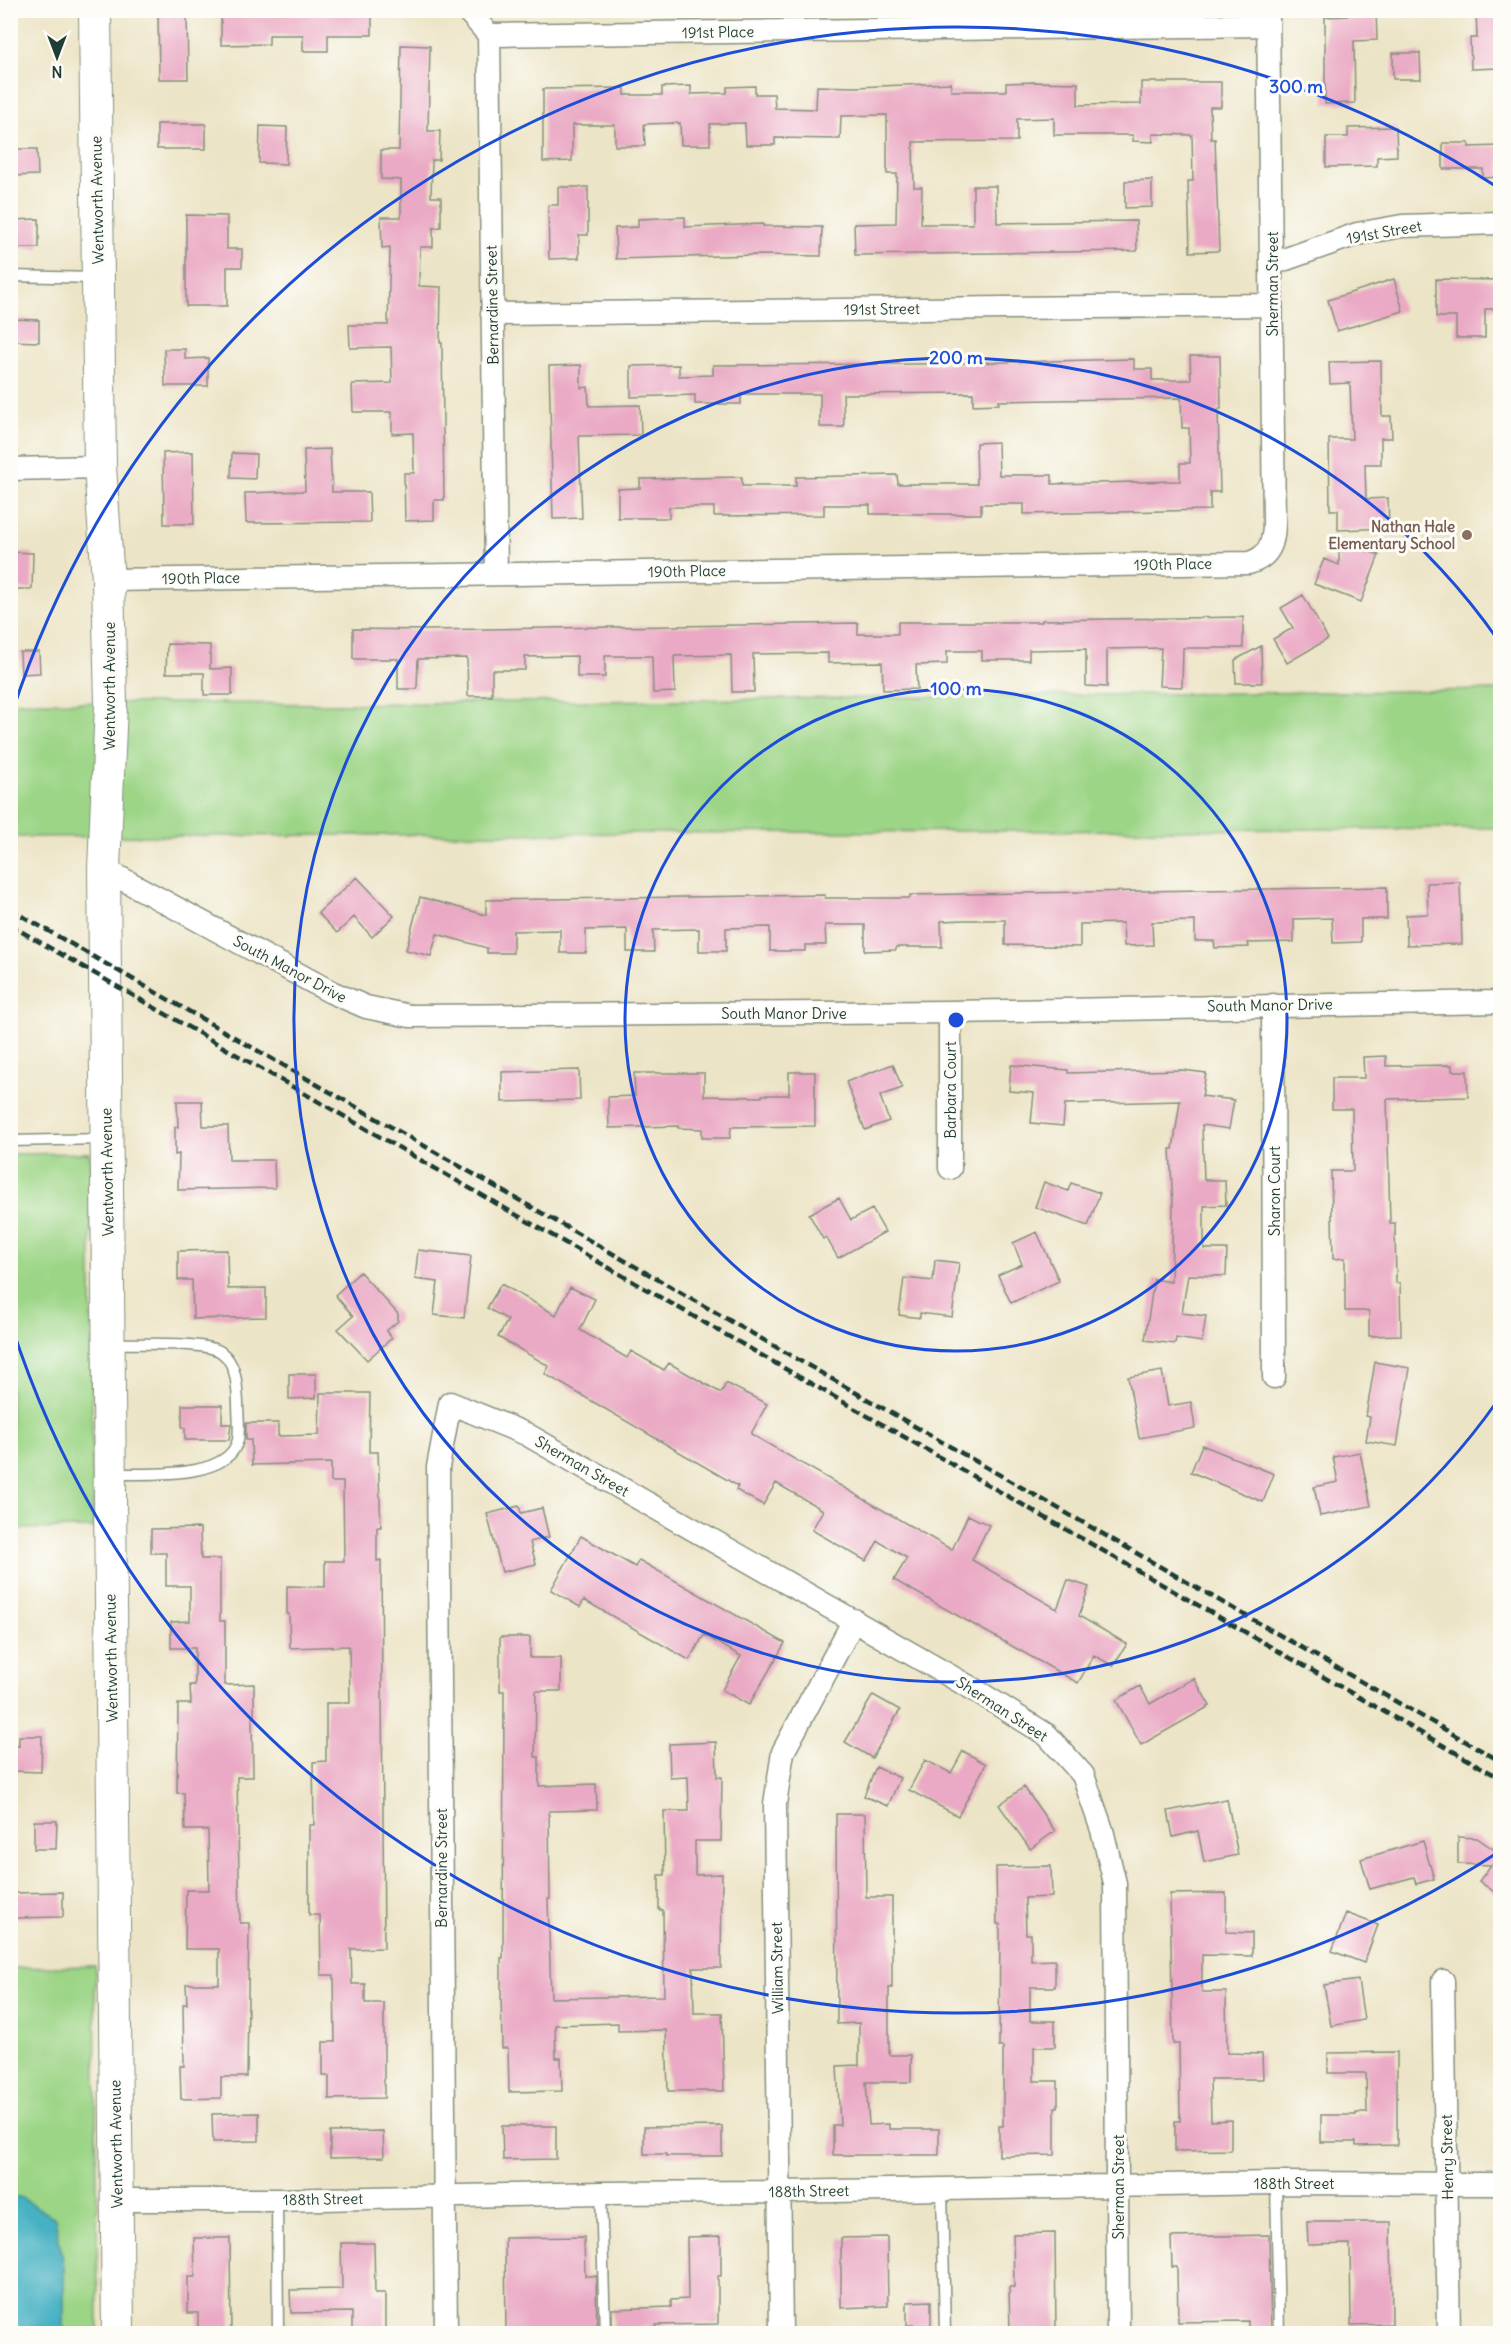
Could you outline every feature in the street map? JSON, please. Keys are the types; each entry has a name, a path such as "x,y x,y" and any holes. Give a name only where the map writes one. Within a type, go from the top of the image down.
{"street":[{"name":"Wentworth Avenue","path":"95,10 100,467 108,579 111,704 104,868 118,2334"},
{"path":"467,10 489,35"},
{"name":"191st Place","path":"489,35 1268,18"},
{"name":"Sherman Street","path":"1264,556 1272,543 1274,522 1268,18"},
{"name":"Bernardine Street","path":"489,35 496,574"},
{"name":"191st Street","path":"1272,264 1357,234 1402,226 1500,223"},
{"name":"191st Street","path":"492,314 1271,305"},
{"path":"10,469 100,467"},
{"name":"190th Place","path":"108,579 1249,563 1264,556"},
{"name":"South Manor Drive","path":"104,868 331,992 366,1007 410,1016 951,1012 1500,1002"},
{"name":"Sharon Court","path":"1273,1005 1274,1377"},
{"name":"Barbara Court","path":"950,1168 951,1012"},
{"name":"Bernardine Street","path":"446,2334 438,1467 450,1403"},
{"name":"Sherman Street","path":"450,1403 526,1434 980,1693 1047,1736 1083,1775 1102,1830 1114,1883 1118,2334"},
{"name":"William Street","path":"781,2334 775,1803 783,1752 854,1620"},
{"name":"Henry Street","path":"1443,1981 1449,2334"},
{"name":"188th Street","path":"117,2200 277,2200 1276,2183 1500,2184"}],"lane":[{"path":"10,276 98,278"},
{"path":"10,1141 106,1139"},
{"path":"108,1344 204,1347 221,1352 230,1363 236,1377 239,1424 237,1442 232,1452 220,1462 203,1469 174,1473 110,1474"},
{"path":"1276,2183 1279,2334"},
{"path":"942,2187 945,2334"},
{"path":"601,2193 605,2334"},
{"path":"277,2200 278,2334"}],"green space":[{"path":"1500,690 1500,828 11,837 11,702 345,704"},
{"path":"90,1153 93,1528 11,1529 11,1154"},
{"path":"95,1966 98,2333 11,2333 10,1968"}],"water":[{"path":"11,2197 20,2197 55,2218 64,2266 64,2333 11,2333"}],"building":[{"path":"158,10 187,10 188,79 159,79"},
{"path":"239,10 372,10 372,35 328,35 328,51 303,51 303,35 269,35 269,44 221,45 221,16 239,15"},
{"path":"1347,10 1376,10 1377,40 1354,41 1355,103 1325,104 1325,17 1347,16"},
{"path":"1476,10 1500,10 1500,68 1471,69 1470,38 1477,38"},
{"path":"401,45 430,46 428,131 440,131 439,160 432,160 431,197 441,197 441,227 433,228 433,247 420,247 419,286 441,287 444,500 434,500 434,520 405,521 404,473 414,473 413,433 392,434 392,412 353,412 352,384 392,383 391,347 350,348 349,325 388,325 390,247 382,248 381,217 401,217 401,180 381,179 381,150 399,150"},
{"path":"1393,53 1420,53 1421,79 1393,79"},
{"path":"1141,82 1221,82 1221,107 1210,107 1211,139 1215,139 1219,251 1190,252 1188,181 1193,181 1192,135 1153,134 1153,142 1133,141 1133,135 1054,135 1054,118 1017,119 1017,141 913,142 914,187 922,187 921,224 973,224 973,186 996,186 997,223 1136,221 1137,251 855,255 854,224 896,223 897,174 887,174 887,115 841,116 840,139 775,138 775,145 746,145 745,123 710,124 710,145 681,145 680,123 644,124 645,146 615,146 615,125 572,125 572,161 543,162 543,89 625,88 625,95 662,95 662,87 691,86 691,94 727,93 727,87 755,86 755,94 774,94 775,108 816,109 817,86 856,87 951,83 951,91 1006,91 1006,83 1078,83 1078,105 1141,104"},
{"path":"157,124 206,124 206,149 157,149"},
{"path":"260,126 287,127 286,164 259,163"},
{"path":"1396,127 1397,156 1377,157 1377,166 1326,167 1326,137 1348,137 1348,128"},
{"path":"1443,143 1469,143 1469,147 1500,146 1500,177 1483,178 1483,169 1443,169"},
{"path":"10,149 37,149 38,175 10,176"},
{"path":"1152,180 1152,207 1125,208 1125,181"},
{"path":"558,187 588,187 588,235 579,235 579,258 549,259 548,205 558,205"},
{"path":"186,215 227,216 227,249 242,249 242,267 227,267 227,306 186,306"},
{"path":"685,217 685,227 763,224 763,226 822,227 821,256 755,255 616,259 615,228 638,227 638,219"},
{"path":"39,219 39,248 10,248 10,220"},
{"path":"1394,279 1403,311 1337,331 1328,300"},
{"path":"1436,279 1500,280 1500,309 1485,309 1485,338 1456,338 1456,317 1436,317"},
{"path":"10,319 39,320 39,342 10,341"},
{"path":"164,349 185,349 185,359 208,358 208,386 165,386"},
{"path":"1190,356 1220,356 1221,409 1218,409 1220,492 1210,492 1210,510 1024,514 1024,504 981,504 981,514 870,514 870,505 824,505 824,515 714,516 714,507 669,507 669,518 618,518 618,489 640,488 640,479 742,477 742,486 796,486 796,477 897,475 898,484 977,484 976,443 998,442 999,475 1052,475 1052,484 1180,481 1180,463 1190,463 1189,428 1182,428 1181,398 998,401 999,404 973,405 973,393 843,394 844,427 820,427 820,394 741,394 741,404 695,404 695,395 631,397 631,366 679,365 679,376 713,375 713,365 919,364 1134,359 1134,369 1152,369 1152,380 1191,380"},
{"path":"1381,361 1382,416 1391,416 1392,438 1381,438 1381,464 1365,464 1366,499 1388,498 1389,528 1338,530 1338,510 1330,510 1329,439 1352,439 1350,383 1330,384 1329,362"},
{"path":"581,365 581,388 588,387 589,406 640,405 641,435 579,436 582,518 553,519 549,366"},
{"path":"330,449 332,492 369,492 370,522 246,523 245,493 305,491 304,450"},
{"path":"193,452 194,524 164,524 163,453"},
{"path":"232,453 256,454 255,479 231,478"},
{"path":"1339,540 1379,555 1361,602 1314,584 1324,559 1339,565"},
{"path":"10,552 33,553 32,589 10,589"},
{"path":"1303,595 1328,639 1287,663 1273,639 1293,628 1281,608"},
{"path":"1243,617 1243,648 1183,648 1182,687 1159,686 1161,648 1107,649 1107,687 1086,686 1086,649 1029,650 1029,660 982,660 982,651 947,651 947,664 916,665 917,689 883,690 882,662 828,663 828,653 753,654 754,692 732,692 731,655 674,656 675,692 653,693 652,656 605,656 605,677 577,677 577,656 525,657 525,670 492,670 492,696 468,696 467,658 418,659 417,689 398,689 398,659 353,659 353,629 430,630 858,623 858,634 898,634 898,622 1042,622 1042,620"},
{"path":"167,644 210,645 210,669 232,668 232,695 204,695 204,673 166,673"},
{"path":"1261,646 1262,683 1236,683 1235,660"},
{"path":"20,652 39,652 40,673 21,674"},
{"path":"357,877 394,916 372,937 354,917 337,933 318,913"},
{"path":"1460,882 1462,944 1407,945 1406,915 1428,914 1427,883"},
{"path":"1387,887 1387,919 1361,919 1361,942 1333,943 1332,918 1294,919 1294,942 1248,943 1249,947 1215,948 1214,941 1195,941 1195,921 1152,922 1153,945 1124,946 1123,923 1080,924 1080,947 1005,945 1005,920 965,920 941,921 942,947 896,947 896,950 865,951 865,925 825,925 826,945 805,945 805,951 770,951 770,927 726,928 726,951 699,951 699,929 653,930 654,952 627,952 627,929 586,930 586,953 560,953 560,930 513,931 513,953 487,953 487,948 437,934 431,956 406,950 420,897 486,915 486,900 825,895 825,898 910,898 910,895"},
{"path":"1386,1056 1386,1066 1452,1065 1452,1071 1467,1071 1468,1097 1387,1099 1390,1223 1395,1223 1396,1283 1400,1283 1401,1335 1369,1336 1369,1311 1345,1311 1345,1258 1333,1259 1331,1171 1353,1171 1352,1109 1332,1109 1332,1078 1364,1078 1363,1057"},
{"path":"893,1064 902,1088 880,1096 889,1121 865,1130 846,1082"},
{"path":"1011,1065 1068,1070 1068,1073 1182,1070 1206,1073 1202,1096 1234,1100 1229,1129 1202,1125 1204,1180 1225,1180 1226,1205 1204,1206 1204,1249 1227,1249 1226,1276 1188,1275 1182,1313 1206,1316 1202,1342 1176,1338 1175,1344 1145,1340 1154,1279 1171,1282 1173,1206 1170,1149 1173,1149 1180,1101 1065,1104 1063,1126 1031,1123 1034,1093 1009,1091"},
{"path":"579,1070 580,1100 502,1102 502,1072"},
{"path":"789,1072 815,1072 815,1126 731,1127 730,1138 702,1138 702,1129 678,1128 678,1126 609,1128 608,1097 635,1096 634,1073 704,1073 704,1096 762,1097 762,1095 789,1095"},
{"path":"177,1101 202,1101 203,1126 228,1126 229,1160 274,1160 275,1188 178,1190 179,1154 175,1155 175,1127 178,1127"},
{"path":"1044,1182 1068,1191 1071,1183 1100,1193 1088,1226 1035,1207"},
{"path":"839,1198 851,1220 872,1209 885,1232 838,1258 826,1237 823,1239 809,1214"},
{"path":"1037,1232 1059,1281 1011,1303 998,1275 1022,1264 1013,1243"},
{"path":"227,1250 228,1289 266,1288 266,1317 193,1319 192,1280 178,1280 178,1251"},
{"path":"418,1250 471,1256 464,1318 434,1315 438,1282 415,1279"},
{"path":"935,1260 959,1263 952,1317 920,1313 920,1318 899,1315 904,1278 933,1281"},
{"path":"360,1272 398,1314 398,1321 386,1331 392,1338 367,1360 338,1329 353,1316 335,1295"},
{"path":"501,1284 556,1315 570,1287 595,1299 580,1330 627,1358 631,1351 664,1370 669,1363 721,1393 726,1383 767,1404 751,1434 952,1550 968,1515 989,1525 972,1560 1057,1609 1068,1580 1089,1587 1079,1616 1127,1644 1113,1666 1094,1655 1078,1683 894,1580 907,1558 878,1541 866,1561 812,1530 823,1510 776,1483 763,1505 736,1490 738,1486 545,1374 549,1366 498,1337 508,1320 487,1308"},
{"path":"1375,1362 1410,1368 1397,1446 1366,1441 1370,1417 1366,1416"},
{"path":"1162,1371 1168,1406 1191,1402 1195,1428 1139,1438 1128,1377"},
{"path":"289,1374 316,1374 316,1398 289,1399"},
{"path":"320,1393 370,1393 369,1452 378,1452 381,1527 377,1527 377,1561 381,1560 384,1948 351,1949 352,1984 365,1984 365,2003 384,2003 384,2098 329,2099 329,2076 323,2076 323,2042 335,2042 334,1975 321,1975 320,1915 309,1915 309,1825 314,1825 313,1762 326,1761 326,1703 350,1703 349,1646 290,1648 289,1614 287,1614 287,1586 325,1587 325,1561 344,1561 343,1482 331,1482 331,1463 252,1465 251,1440 246,1440 246,1423 278,1423 278,1436 319,1435"},
{"path":"182,1405 222,1405 222,1424 231,1424 229,1440 185,1440 185,1428 182,1428"},
{"path":"1202,1445 1274,1474 1263,1502 1191,1472"},
{"path":"1360,1452 1371,1506 1320,1516 1314,1487 1338,1482 1333,1457"},
{"path":"519,1506 521,1513 542,1508 549,1537 530,1542 536,1564 502,1572 487,1514"},
{"path":"200,1528 201,1559 220,1559 220,1621 225,1621 225,1685 254,1684 253,1777 237,1777 240,1923 249,1923 247,2077 221,2077 221,2098 181,2099 180,2066 184,2066 183,2004 187,2004 186,1984 219,1984 219,1949 185,1949 186,1890 209,1890 208,1830 185,1830 184,1793 177,1793 178,1704 191,1704 190,1685 195,1685 195,1648 171,1648 171,1622 190,1621 190,1586 166,1586 166,1553 151,1553 151,1529"},
{"path":"581,1536 635,1567 639,1560 785,1643 749,1705 722,1690 741,1656 704,1635 689,1660 584,1600 580,1607 551,1590"},
{"path":"500,1637 530,1637 530,1658 561,1658 561,1691 536,1691 535,1757 539,1757 539,1786 596,1784 597,1810 549,1811 550,1899 548,1899 551,1998 664,1996 663,1910 659,1910 659,1875 665,1875 664,1811 689,1811 688,1777 670,1778 669,1744 716,1742 717,1777 722,1777 721,1841 695,1841 695,1875 722,1874 721,1968 693,1968 694,2013 722,2013 724,2091 668,2091 666,2030 618,2031 618,2023 555,2025 556,2058 561,2058 562,2091 509,2092 508,2048 502,2048 504,1691 500,1691"},
{"path":"1194,1678 1210,1706 1141,1745 1116,1700 1140,1686 1150,1704"},
{"path":"873,1695 900,1710 872,1758 845,1742"},
{"path":"19,1736 42,1736 41,1772 10,1771 10,1746 19,1746"},
{"path":"963,1751 986,1764 958,1816 909,1790 925,1760 951,1773"},
{"path":"876,1767 900,1778 888,1806 864,1796"},
{"path":"1024,1787 1055,1831 1030,1849 999,1805"},
{"path":"1227,1799 1238,1855 1204,1862 1198,1831 1173,1837 1168,1811"},
{"path":"836,1814 865,1814 866,1897 892,1897 889,2055 911,2055 911,2082 866,2082 869,2125 889,2124 889,2129 939,2129 939,2155 833,2155 833,2125 840,2125 837,2066 859,2065 859,2023 837,2024"},
{"path":"34,1821 57,1821 56,1849 34,1849"},
{"path":"1458,1837 1477,1838 1499,1853 1500,1851 1500,1896 1479,1881 1491,1865 1458,1864"},
{"path":"1423,1841 1434,1879 1416,1884 1414,1877 1370,1889 1361,1859"},
{"path":"1051,1866 1052,1897 1025,1898 1026,1934 1031,1934 1031,1961 1055,1960 1055,1987 1030,1987 1030,2021 1055,2021 1055,2047 1034,2047 1034,2081 1058,2081 1058,2107 1055,2107 1055,2155 999,2156 999,2126 1003,2126 1003,2047 999,2047 1000,1924 997,1924 996,1867"},
{"path":"63,1892 63,1917 12,1918 11,1893"},
{"path":"1226,1893 1226,1932 1252,1933 1252,1956 1202,1955 1202,1992 1226,1992 1227,2053 1262,2054 1263,2079 1210,2079 1211,2121 1231,2120 1231,2150 1175,2151 1175,2121 1180,2121 1179,2044 1173,2044 1170,1894"},
{"path":"1346,1913 1378,1925 1364,1963 1332,1951"},
{"path":"1358,1980 1364,2020 1331,2026 1324,1985"},
{"path":"1397,2052 1397,2145 1356,2146 1356,2142 1321,2142 1321,2115 1367,2113 1366,2073 1328,2073 1328,2053"},
{"path":"259,2113 259,2141 213,2142 212,2114"},
{"path":"502,2126 556,2126 556,2159 503,2160"},
{"path":"722,2126 722,2156 644,2154 644,2127"},
{"path":"383,2131 384,2157 330,2158 330,2132"},
{"path":"1307,2222 1391,2222 1392,2324 1351,2325 1350,2244 1308,2245"},
{"path":"1055,2233 1056,2334 1010,2334 1009,2287 1014,2287 1013,2234"},
{"path":"1269,2235 1271,2334 1248,2334 1248,2321 1178,2322 1177,2267 1172,2267 1171,2237"},
{"path":"721,2236 718,2324 656,2325 656,2327 612,2329 612,2309 671,2307 671,2300 688,2299 687,2237"},
{"path":"584,2237 585,2276 596,2276 597,2334 506,2334 505,2238"},
{"path":"887,2237 888,2306 841,2308 841,2238"},
{"path":"194,2238 230,2238 231,2334 198,2334 198,2313 188,2313 188,2277 195,2277"},
{"path":"341,2243 374,2243 375,2293 385,2293 385,2330 352,2331 352,2312 291,2313 290,2290 342,2289"},
{"path":"931,2301 931,2325 907,2325 907,2302"}],"railway":[{"path":"10,909 1500,1761"},
{"path":"10,925 1500,1778"}],"place":[{"name":"Nathan Hale Elementary School","path":"1467,535"}]}
